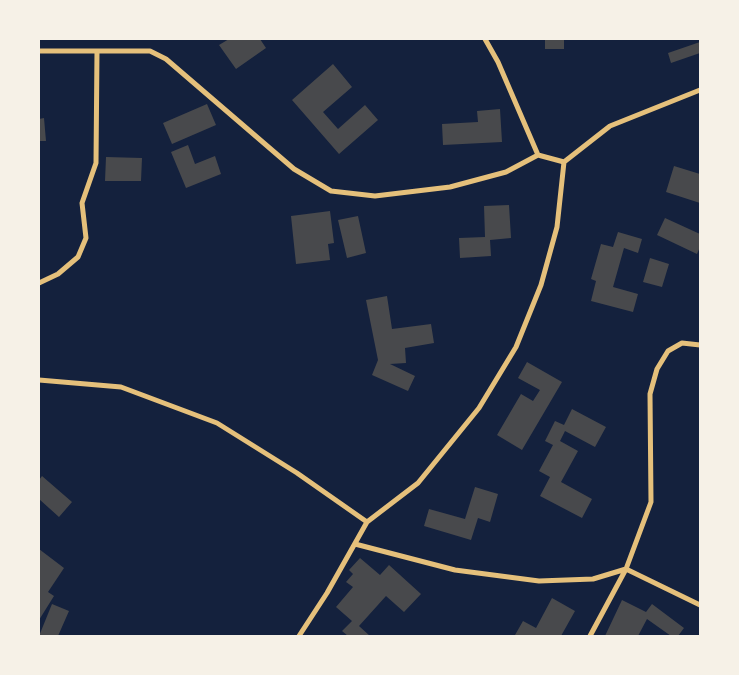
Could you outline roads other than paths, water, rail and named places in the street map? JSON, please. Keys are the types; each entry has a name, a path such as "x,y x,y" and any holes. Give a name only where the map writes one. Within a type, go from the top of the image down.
{"street":[{"path":"485,39 498,62 538,155"},
{"path":"39,51 150,51 166,59 294,169 331,191 375,196 450,187 506,172 538,155 564,162"},
{"path":"39,283 58,274 78,257 86,238 82,203 96,163 97,51"},
{"path":"298,636 367,522 418,482 479,408 516,347 541,284 557,227 564,162 610,126 700,90"},
{"path":"590,636 626,569 650,502 650,394 657,369 668,351 682,343 700,345"},
{"path":"39,380 121,387 217,423 297,473 367,522"},
{"path":"355,544 455,570 539,581 593,579 626,569 700,605"}]}
